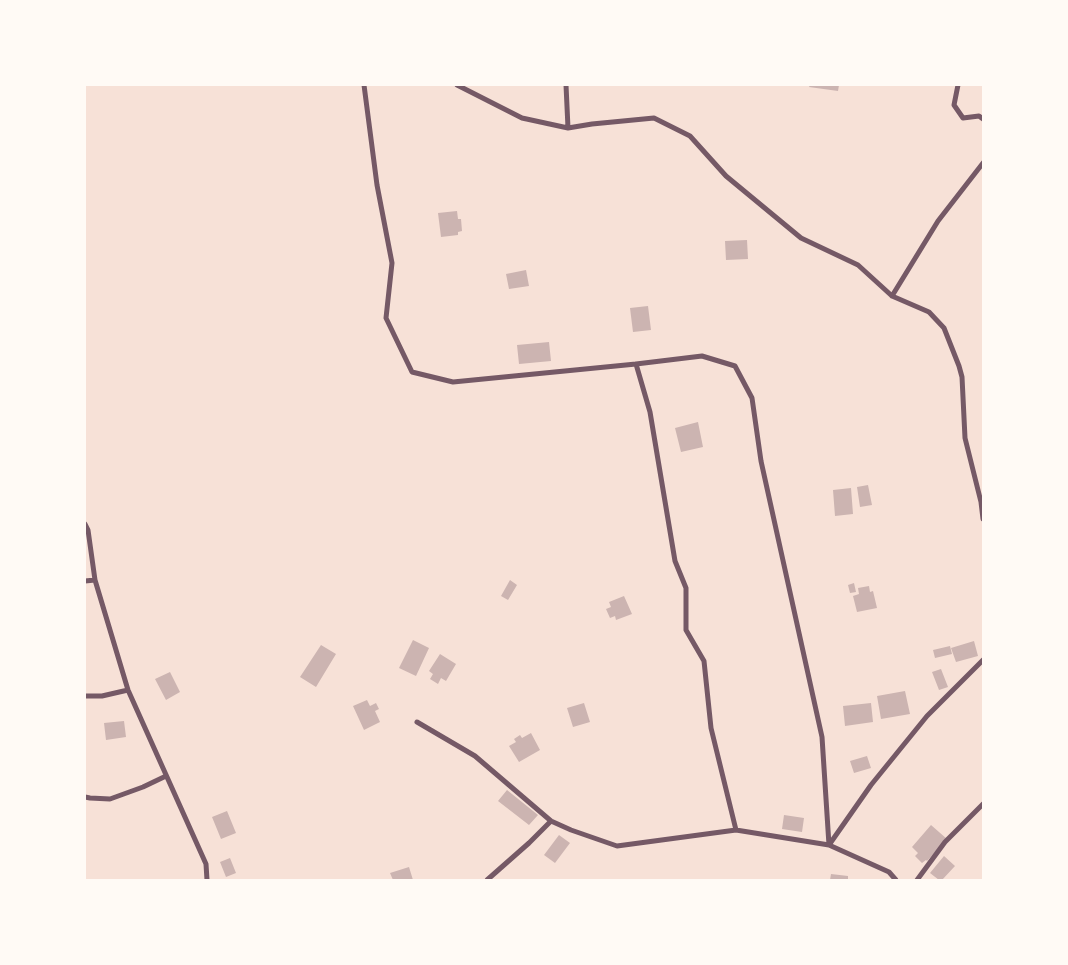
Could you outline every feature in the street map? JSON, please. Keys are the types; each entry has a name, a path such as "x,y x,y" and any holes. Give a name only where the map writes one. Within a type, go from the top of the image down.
{"street":[{"path":"364,85 377,185 392,263 386,318 412,372 453,382 702,356 735,366 752,398 761,461 822,737 829,845"},
{"path":"457,85 522,118 568,128 654,118 690,136 726,176 801,238 858,265 892,296 928,312 944,328 962,377 965,438 981,502 983,519"},
{"path":"566,85 568,128"},
{"path":"958,85 954,105 963,118 978,116 983,119"},
{"path":"892,296 938,221 983,163"},
{"path":"636,364 650,412 675,561 686,588 686,630 704,662 711,728 736,830"},
{"path":"85,524 88,530 95,580 128,690 206,864 207,880"},
{"path":"85,581 95,580"},
{"path":"829,845 871,785 927,716 983,660"},
{"path":"85,696 102,696 128,690"},
{"path":"417,722 475,756 550,821 616,846 736,830 829,845 889,872 896,880"},
{"path":"85,797 110,799 166,776"},
{"path":"917,880 945,842 983,804"},
{"path":"487,880 529,843 550,821"}],"building":[{"path":"810,85 839,85 838,91 809,87"},
{"path":"457,211 458,219 461,219 462,231 458,232 458,235 441,237 438,213"},
{"path":"747,240 748,259 726,260 725,241"},
{"path":"526,270 529,286 509,289 506,274"},
{"path":"648,306 651,330 633,332 630,308"},
{"path":"549,342 551,361 519,364 517,345"},
{"path":"698,422 703,447 681,452 675,428"},
{"path":"868,485 872,505 860,507 857,487"},
{"path":"851,488 853,514 835,516 833,490"},
{"path":"510,580 517,585 508,600 501,596"},
{"path":"854,583 856,592 850,593 848,585"},
{"path":"869,586 870,592 873,591 877,608 857,612 853,596 859,594 858,588"},
{"path":"624,596 632,614 616,620 615,616 610,618 606,609 611,607 609,602"},
{"path":"413,640 429,648 416,676 399,668"},
{"path":"974,641 978,656 956,662 951,648"},
{"path":"321,645 336,654 316,687 300,677"},
{"path":"950,646 952,654 935,658 933,650"},
{"path":"440,654 456,664 446,681 441,678 438,684 430,679 433,674 429,671"},
{"path":"941,669 948,687 939,690 932,672"},
{"path":"170,672 180,692 166,700 155,679"},
{"path":"905,691 910,714 881,719 877,696"},
{"path":"367,700 370,706 376,703 379,709 375,711 380,722 364,730 353,706"},
{"path":"584,703 590,722 573,727 567,708"},
{"path":"871,703 873,722 845,726 843,706"},
{"path":"124,721 126,737 106,740 104,723"},
{"path":"531,733 540,750 519,762 509,746 516,742 514,739 520,735 522,738"},
{"path":"867,756 871,768 854,773 850,761"},
{"path":"507,790 538,815 529,825 498,801"},
{"path":"227,811 236,833 221,839 212,817"},
{"path":"784,815 804,818 802,832 782,829"},
{"path":"931,825 947,839 927,861 922,863 915,856 918,853 912,847"},
{"path":"559,835 570,843 555,863 544,855"},
{"path":"944,856 955,866 942,880 939,880 930,873"},
{"path":"230,858 236,873 226,877 220,862"},
{"path":"409,867 413,880 393,880 390,873"},
{"path":"831,874 848,876 848,880 830,880"}]}
